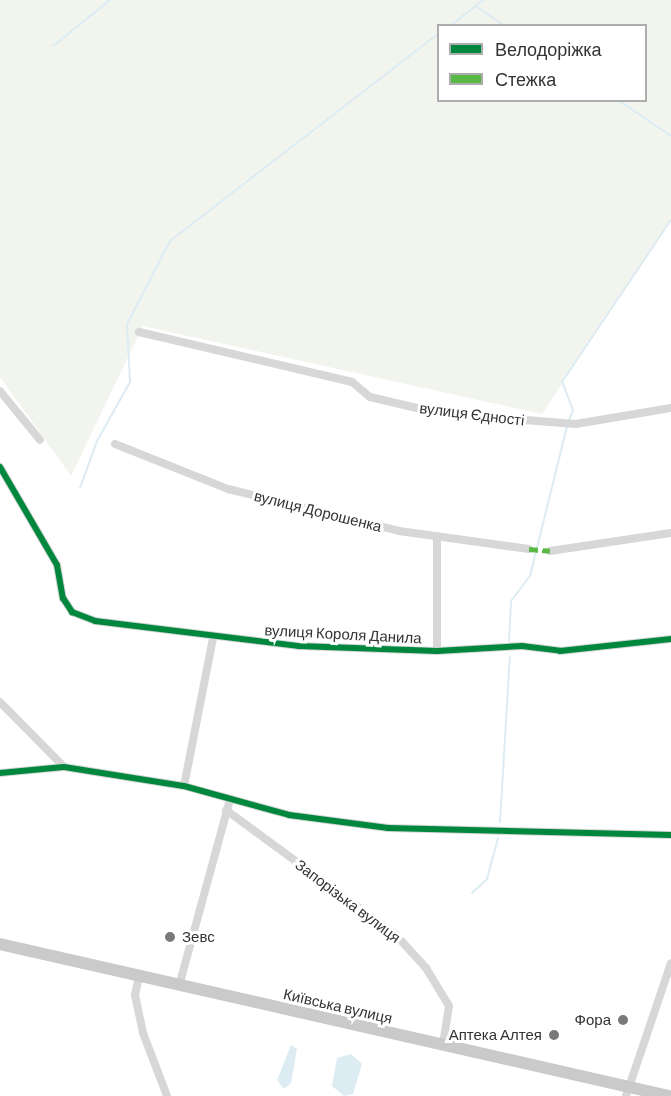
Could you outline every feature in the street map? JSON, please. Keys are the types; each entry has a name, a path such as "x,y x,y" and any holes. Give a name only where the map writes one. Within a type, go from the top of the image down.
{"main road":[{"name":"Київська вулиця","path":"0,944 443,1045 628,1091 669,1096"}],"street":[{"name":"вулиця Єдності","path":"139,332 352,382 370,397 438,413 576,424 671,408"},
{"path":"0,391 40,440"},
{"name":"вулиця Дорошенка","path":"115,444 228,489 437,536 529,549"},
{"name":"вулиця Короля Данила","path":"0,467 57,565 63,598 72,612 95,621 213,638 437,651 522,646 560,651 671,639"},
{"path":"550,551 671,533"},
{"path":"437,536 437,651"},
{"path":"184,786 213,638"},
{"path":"0,702 64,767"},
{"path":"0,773 64,767 184,786 289,815 388,828 671,835"},
{"path":"179,986 230,799"},
{"name":"Запорізька вулиця","path":"226,810 396,935 426,968 449,1006 443,1045"},
{"path":"628,1091 671,963"},
{"path":"139,977 135,995 143,1033 167,1096"}],"shaded area":[{"path":"0,0 671,0 671,220 542,414 143,326 71,476 0,377"},
{"path":"291,1045 297,1049 291,1083 284,1089 277,1080"},
{"path":"351,1054 362,1064 353,1094 344,1096 332,1086 337,1058"}],"waterway":[{"path":"53,46 110,0"},
{"path":"453,24 483,0"},
{"path":"476,6 502,24"},
{"path":"80,488 97,441 130,382 127,324 170,241 437,35"},
{"path":"621,102 671,136"},
{"path":"568,422 573,410 562,382 671,220"},
{"path":"509,641 511,601 530,576 567,427"},
{"path":"500,822 510,656"},
{"path":"472,893 487,879 498,838"}],"marked path":[{"path":"529,549 550,551"}],"cycle path":[{"path":"0,467 57,565 63,598 72,612 95,621 299,646 437,651 522,646 560,651 671,639"},
{"path":"0,773 64,767 184,786 289,815 388,828 671,835"}],"place":[{"name":"Зевс","path":"170,937"},
{"name":"Фора","path":"623,1020"},
{"name":"Аптека Алтея","path":"554,1035"}]}
